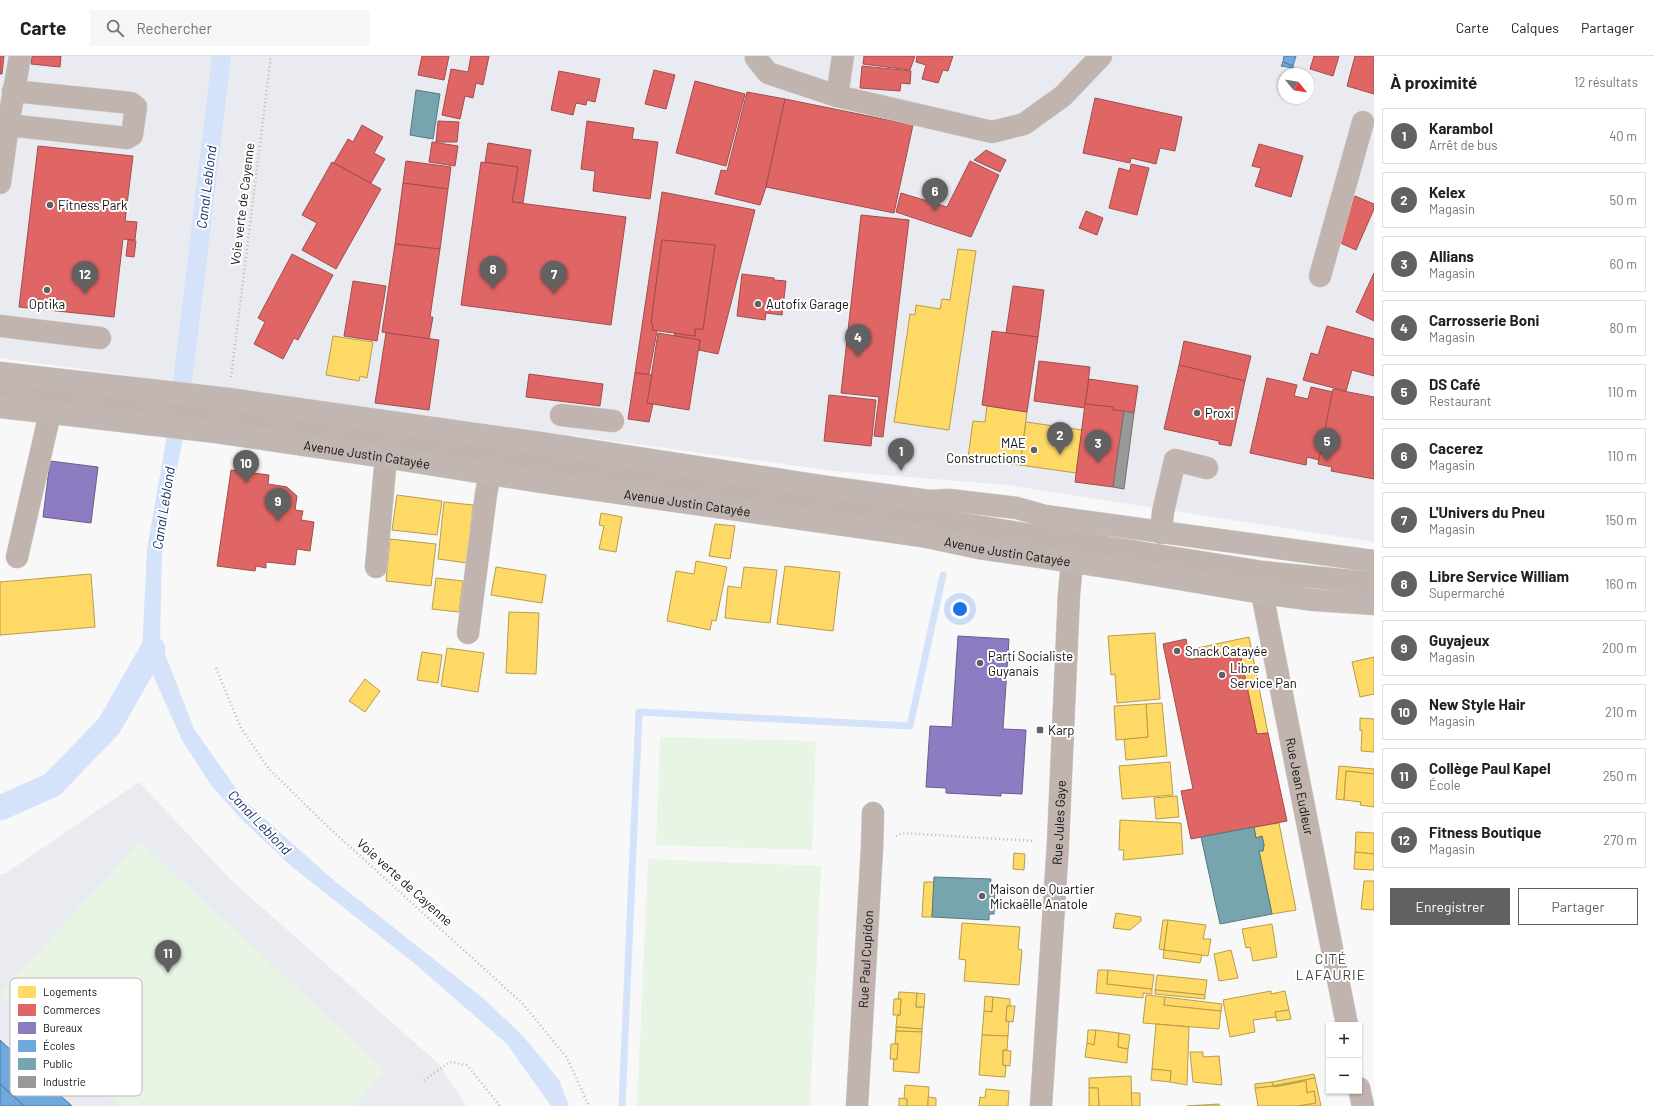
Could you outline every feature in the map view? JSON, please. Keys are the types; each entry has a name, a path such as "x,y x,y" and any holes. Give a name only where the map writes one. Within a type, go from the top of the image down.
{"main road":[{"name":"Avenue Justin Catayée","path":"0,373 148,406 221,407 386,457 490,474 922,536 980,548 1262,593 1315,600 1374,604"},
{"name":"Avenue Justin Catayée","path":"0,407 50,413 148,406 221,407 539,443 821,486 929,500 949,500 1017,508 1045,516 1267,548 1374,561"}],"street":[{"path":"1,174 13,91 20,56"},
{"path":"757,56 756,58 768,73 837,96 992,132 1024,124 1063,96 1101,56"},
{"path":"837,96 842,56"},
{"path":"8,125 127,138 132,135 136,107 131,103 13,91"},
{"path":"1320,276 1363,122"},
{"path":"0,326 100,338"},
{"path":"0,391 148,406"},
{"path":"221,407 343,431 544,463 941,521 1263,572 1374,583"},
{"path":"17,557 50,413"},
{"path":"561,415 613,421"},
{"path":"376,567 386,457"},
{"path":"1160,533 1163,512 1175,460 1207,468"},
{"path":"468,633 490,474"},
{"name":"Rue Jean Eudleur","path":"1267,548 1263,572 1262,593 1345,1022"},
{"name":"Rue Jules Gaye","path":"1042,1106 1058,843 1069,594 1072,562"},
{"name":"Rue Paul Cupidon","path":"857,1106 872,848 872,813"},
{"path":"1360,1094 1363,1106"}],"path":[{"name":"Voie verte de Cayenne","path":"221,407 233,356 271,56"},
{"name":"Voie verte de Cayenne","path":"216,668 241,728 268,769 325,824 523,1004 567,1058 589,1106"},
{"path":"872,848 902,833 1058,843"},
{"path":"424,1080 450,1062 467,1065 500,1106"}],"shaded area":[{"path":"0,56 1374,56 1374,542 1007,485 835,471 0,358"},
{"path":"139,782 232,881 440,1065 466,1106 0,1106 0,874 6,873"}],"green space":[{"path":"660,737 816,741 812,850 656,845"},
{"path":"140,842 386,1071 354,1106 120,1106 109,1096 142,1096 142,978 14,978"},
{"path":"648,859 821,866 810,1106 637,1106"},
{"path":"10,982 10,1004 0,995 0,993"}],"water":[{"name":"Canal Leblond","path":"212,56 231,56 194,367 182,443 162,548 160,641 194,729 245,801 331,878 484,999 523,1036 559,1080 569,1106 551,1106 507,1044 414,963 291,866 241,819 211,785 183,742 142,651 147,549 166,441"}],"building: Logements":[{"path":"958,249 976,251 949,430 894,422 910,314 915,315 916,305 940,309 942,299 950,300"},
{"path":"333,336 373,342 367,378 360,376 359,381 326,375"},
{"path":"987,406 1027,412 1020,465 968,458 973,421 985,422"},
{"path":"1026,422 1082,430 1076,473 1020,465"},
{"path":"397,495 442,501 437,535 392,530"},
{"path":"444,502 473,505 467,563 438,559"},
{"path":"601,513 622,517 616,552 599,549 604,526 599,525"},
{"path":"715,524 735,526 730,559 709,556"},
{"path":"390,539 436,544 431,586 386,581"},
{"path":"696,561 727,567 716,621 712,620 710,630 667,621 676,571 694,574"},
{"path":"785,566 840,572 833,631 777,624"},
{"path":"496,567 546,575 542,603 491,595"},
{"path":"744,567 777,570 770,623 725,618 728,586 741,588"},
{"path":"91,574 95,627 0,635 0,582"},
{"path":"436,578 463,581 459,612 432,609"},
{"path":"509,612 539,613 536,674 506,673"},
{"path":"1155,633 1160,699 1117,703 1115,674 1111,675 1108,636"},
{"path":"1249,637 1268,733 1257,734 1239,649 1190,660 1188,650"},
{"path":"447,648 484,653 478,692 441,686"},
{"path":"422,652 442,655 438,683 417,680"},
{"path":"1374,657 1374,694 1360,697 1352,662"},
{"path":"365,679 380,691 365,712 349,701"},
{"path":"1162,703 1167,756 1126,760 1124,739 1148,737 1146,704"},
{"path":"1146,704 1148,737 1116,740 1114,706"},
{"path":"1360,718 1374,719 1374,752 1361,751 1362,730 1360,731"},
{"path":"1170,762 1173,795 1122,799 1119,766"},
{"path":"1339,766 1374,769 1374,774 1346,771 1344,800 1336,799"},
{"path":"1346,771 1374,774 1374,807 1360,805 1361,802 1344,800"},
{"path":"1177,796 1179,817 1156,819 1154,798"},
{"path":"1120,820 1181,823 1183,854 1123,860 1124,850 1119,850"},
{"path":"1279,823 1296,910 1272,914 1259,851 1263,851 1264,845 1262,836 1256,838 1254,827"},
{"path":"1356,832 1374,833 1374,854 1355,852"},
{"path":"1355,852 1374,854 1374,870 1354,869"},
{"path":"1014,853 1025,854 1024,870 1013,869"},
{"path":"1364,881 1374,881 1374,910 1361,909"},
{"path":"924,882 934,882 932,917 922,917"},
{"path":"1116,913 1141,917 1141,921 1130,930 1113,928"},
{"path":"1163,920 1168,920 1164,950 1159,949"},
{"path":"1168,920 1206,925 1203,939 1211,939 1208,956 1164,950"},
{"path":"962,923 1020,927 1018,949 1022,950 1019,985 964,981 966,960 959,959"},
{"path":"1272,924 1277,957 1253,961 1250,947 1246,948 1242,929"},
{"path":"1164,950 1202,955 1200,963 1163,958"},
{"path":"1231,950 1238,978 1219,981 1214,954"},
{"path":"1098,970 1108,970 1107,984 1152,989 1152,994 1143,993 1143,998 1096,993"},
{"path":"1108,970 1154,975 1152,989 1107,984"},
{"path":"1157,975 1207,980 1205,995 1155,990"},
{"path":"1155,990 1205,995 1205,999 1155,994"},
{"path":"1271,991 1271,994 1285,991 1289,1010 1275,1012 1276,1017 1253,1020 1255,1032 1230,1037 1223,1000"},
{"path":"899,992 917,993 916,1007 924,1007 922,1029 896,1027 897,1016 900,1015 901,999 898,999"},
{"path":"917,993 925,994 924,1007 916,1007"},
{"path":"1146,995 1165,997 1164,1005 1221,1011 1219,1029 1143,1023"},
{"path":"985,996 993,997 992,1012 984,1011"},
{"path":"993,997 1010,999 1010,1006 1007,1006 1006,1021 1009,1021 1008,1036 982,1035 984,1011 992,1012"},
{"path":"1165,997 1222,1004 1221,1011 1164,1005"},
{"path":"894,999 901,999 900,1015 893,1015"},
{"path":"1007,1006 1015,1006 1013,1022 1006,1021"},
{"path":"1289,1010 1291,1019 1277,1021 1275,1012"},
{"path":"1156,1024 1189,1027 1187,1085 1170,1082 1171,1071 1152,1069"},
{"path":"896,1027 922,1029 922,1032 896,1031"},
{"path":"1088,1030 1096,1030 1094,1045 1087,1043"},
{"path":"1096,1030 1119,1033 1118,1047 1128,1049 1127,1063 1085,1057 1087,1043 1094,1045"},
{"path":"896,1031 922,1032 919,1073 893,1071 894,1059 897,1059 898,1044 895,1043"},
{"path":"1119,1033 1130,1035 1128,1049 1118,1047"},
{"path":"982,1035 1008,1036 1007,1050 1003,1050 1003,1065 1006,1066 1005,1077 979,1075"},
{"path":"891,1044 898,1044 897,1059 890,1059"},
{"path":"1003,1050 1011,1051 1010,1066 1003,1065"},
{"path":"1190,1052 1203,1052 1203,1057 1219,1056 1222,1085 1193,1082"},
{"path":"1152,1069 1171,1071 1170,1082 1151,1080"},
{"path":"1314,1074 1315,1078 1273,1086 1272,1082"},
{"path":"1131,1076 1132,1106 1099,1106 1098,1088 1089,1088 1089,1078"},
{"path":"1315,1078 1321,1106 1297,1106 1316,1103 1314,1091 1307,1093 1306,1081 1273,1086"},
{"path":"1306,1081 1307,1093 1314,1091 1316,1103 1297,1106 1258,1106 1255,1088 1274,1087"},
{"path":"1272,1082 1273,1086 1255,1088 1255,1084"},
{"path":"905,1085 929,1087 928,1106 907,1106 907,1099 904,1099"},
{"path":"1089,1088 1098,1088 1099,1106 1089,1106"},
{"path":"986,1089 1009,1091 1008,1106 979,1106 980,1097 985,1098"},
{"path":"1131,1093 1140,1093 1140,1106 1132,1106"},
{"path":"928,1097 936,1098 936,1106 928,1106"},
{"path":"899,1098 907,1099 907,1106 899,1106"},
{"path":"1219,1104 1219,1106 1187,1106"}],"building: Commerces":[{"path":"0,56 4,56 2,74 0,74"},
{"path":"32,56 61,56 60,67 31,64"},
{"path":"422,56 449,56 444,80 418,75"},
{"path":"471,56 489,56 483,85 476,83 473,98 465,96 460,119 442,115 451,69 468,72"},
{"path":"864,56 915,56 910,70 863,64"},
{"path":"917,56 953,56 948,71 943,70 938,83 922,79 926,65 916,62"},
{"path":"1314,56 1339,56 1333,76 1314,70 1314,68 1310,68"},
{"path":"1355,56 1374,56 1374,94 1347,86"},
{"path":"862,66 911,71 910,84 901,83 900,91 860,88"},
{"path":"654,70 675,75 666,109 645,104"},
{"path":"559,71 600,79 595,102 587,100 586,105 576,103 573,115 551,110"},
{"path":"695,81 745,94 726,166 676,153"},
{"path":"747,92 785,99 766,187 760,205 715,194 721,170 727,171"},
{"path":"1095,98 1182,117 1175,151 1160,148 1156,164 1131,158 1130,163 1083,153"},
{"path":"785,99 913,125 894,213 766,187"},
{"path":"438,121 459,122 457,142 436,142"},
{"path":"587,121 634,128 632,139 658,142 650,199 593,191 595,171 581,169"},
{"path":"362,125 383,137 374,153 385,159 371,183 334,163 348,139 353,142"},
{"path":"432,142 458,146 455,166 429,162"},
{"path":"488,143 531,150 523,203 512,202 518,167 485,162"},
{"path":"1259,144 1303,156 1291,197 1255,186 1261,168 1252,166"},
{"path":"38,146 133,156 125,221 137,222 135,240 123,239 114,317 19,307"},
{"path":"986,150 1006,160 1000,172 974,160"},
{"path":"406,161 451,167 448,189 403,183"},
{"path":"970,161 999,175 971,237 896,212 901,193 947,207"},
{"path":"332,162 381,189 336,269 302,250 317,223 302,215"},
{"path":"481,162 518,167 512,202 626,217 611,325 461,305"},
{"path":"1131,164 1149,168 1137,215 1109,208 1119,168 1130,171"},
{"path":"403,183 448,189 440,249 395,244"},
{"path":"662,192 755,210 718,354 699,350 700,340 675,336 674,333 695,336 695,329 703,329 715,245 662,240 651,323 653,324 652,330 657,331 649,374 635,373"},
{"path":"1355,196 1374,204 1374,209 1356,250 1336,241"},
{"path":"1086,211 1103,218 1097,235 1079,228"},
{"path":"861,215 909,220 883,437 874,436 879,397 841,393"},
{"path":"128,240 136,241 134,257 126,256"},
{"path":"662,240 715,245 703,329 695,329 695,336 652,330 653,324 651,323"},
{"path":"395,244 440,249 430,317 433,317 429,339 382,332"},
{"path":"292,254 333,275 298,340 294,338 283,359 254,344 265,322 258,318"},
{"path":"1374,273 1374,321 1356,312"},
{"path":"742,274 786,281 782,315 766,313 765,320 737,316"},
{"path":"353,281 386,286 377,341 344,336"},
{"path":"1013,286 1044,290 1038,337 1006,333"},
{"path":"1327,326 1374,339 1374,376 1352,370 1346,391 1303,380 1311,353 1318,355"},
{"path":"992,331 1038,337 1027,412 982,405"},
{"path":"386,333 439,340 429,410 375,403"},
{"path":"658,333 700,340 689,410 647,403"},
{"path":"1184,341 1251,356 1245,381 1179,365"},
{"path":"1039,361 1090,367 1085,408 1034,401"},
{"path":"1179,365 1245,381 1231,446 1219,444 1219,441 1164,429"},
{"path":"635,373 652,375 647,403 653,404 649,422 628,419"},
{"path":"529,374 603,384 600,406 526,397"},
{"path":"1267,378 1297,385 1294,396 1308,399 1311,387 1333,392 1319,460 1307,457 1306,465 1250,453"},
{"path":"1089,379 1138,386 1134,413 1113,410 1113,407 1085,404"},
{"path":"1333,389 1374,397 1374,479 1331,471 1332,467 1318,464"},
{"path":"829,395 876,400 871,446 824,441"},
{"path":"1085,404 1113,407 1113,410 1124,411 1113,487 1075,482"},
{"path":"231,470 269,475 268,484 287,487 297,496 295,510 303,511 301,520 314,522 310,551 297,549 295,565 266,562 266,568 256,566 255,571 217,566"},
{"path":"1186,639 1190,660 1239,649 1257,734 1268,733 1287,821 1191,839 1181,791 1193,789 1163,644"}],"building: Bureaux":[{"path":"50,461 98,467 91,523 43,517"},
{"path":"958,636 1009,639 1003,729 1026,730 1022,794 1001,793 1001,796 946,793 946,788 926,787 930,726 952,727"}],"building: Écoles":[{"path":"1284,56 1296,56 1293,66 1283,62"},
{"path":"1283,62 1293,66 1293,68 1281,66"},
{"path":"0,1040 10,1049 10,1093 0,1084"},
{"path":"0,1084 10,1093 10,1096 13,1096 24,1106 0,1106"},
{"path":"13,1096 61,1096 72,1106 24,1106"}],"building: Public":[{"path":"416,90 440,94 433,139 410,135"},
{"path":"1254,827 1256,838 1262,836 1264,845 1263,851 1259,851 1272,914 1220,924 1201,837"},
{"path":"934,877 991,879 990,888 995,889 994,914 989,914 989,920 932,917"}],"building: Industrie":[{"path":"1124,411 1134,413 1124,489 1113,487"}],"waterway":[{"path":"622,1106 639,712 910,726 943,575"},
{"path":"0,808 52,785 109,726 153,649"}],"place":[{"name":"Fitness Park","path":"50,205"},
{"name":"Cacerez","path":"935,211"},
{"name":"Libre Service William","path":"493,289"},
{"name":"Optika","path":"47,290"},
{"name":"Fitness Boutique","path":"85,294"},
{"name":"L'Univers du Pneu","path":"554,294"},
{"name":"Autofix Garage","path":"758,304"},
{"name":"Carrosserie Boni","path":"858,357"},
{"name":"Proxi","path":"1197,413"},
{"name":"MAE Constructions","path":"1034,450"},
{"name":"Kelex","path":"1060,455"},
{"name":"DS Café","path":"1327,461"},
{"name":"Allians","path":"1098,463"},
{"name":"Karambol","path":"901,471"},
{"name":"New Style Hair","path":"246,483"},
{"name":"Guyajeux","path":"278,521"},
{"name":"Snack Catayée","path":"1177,651"},
{"name":"Parti Socialiste Guyanais","path":"980,663"},
{"name":"Libre Service Pan","path":"1222,675"},
{"name":"Karp","path":"1040,730"},
{"name":"Maison de Quartier Mickaëlle Anatole","path":"982,896"},
{"name":"Collège Paul Kapel","path":"168,973"}],"district":[{"name":"CITÉ LAFAURIE","path":"1331,966"}]}
